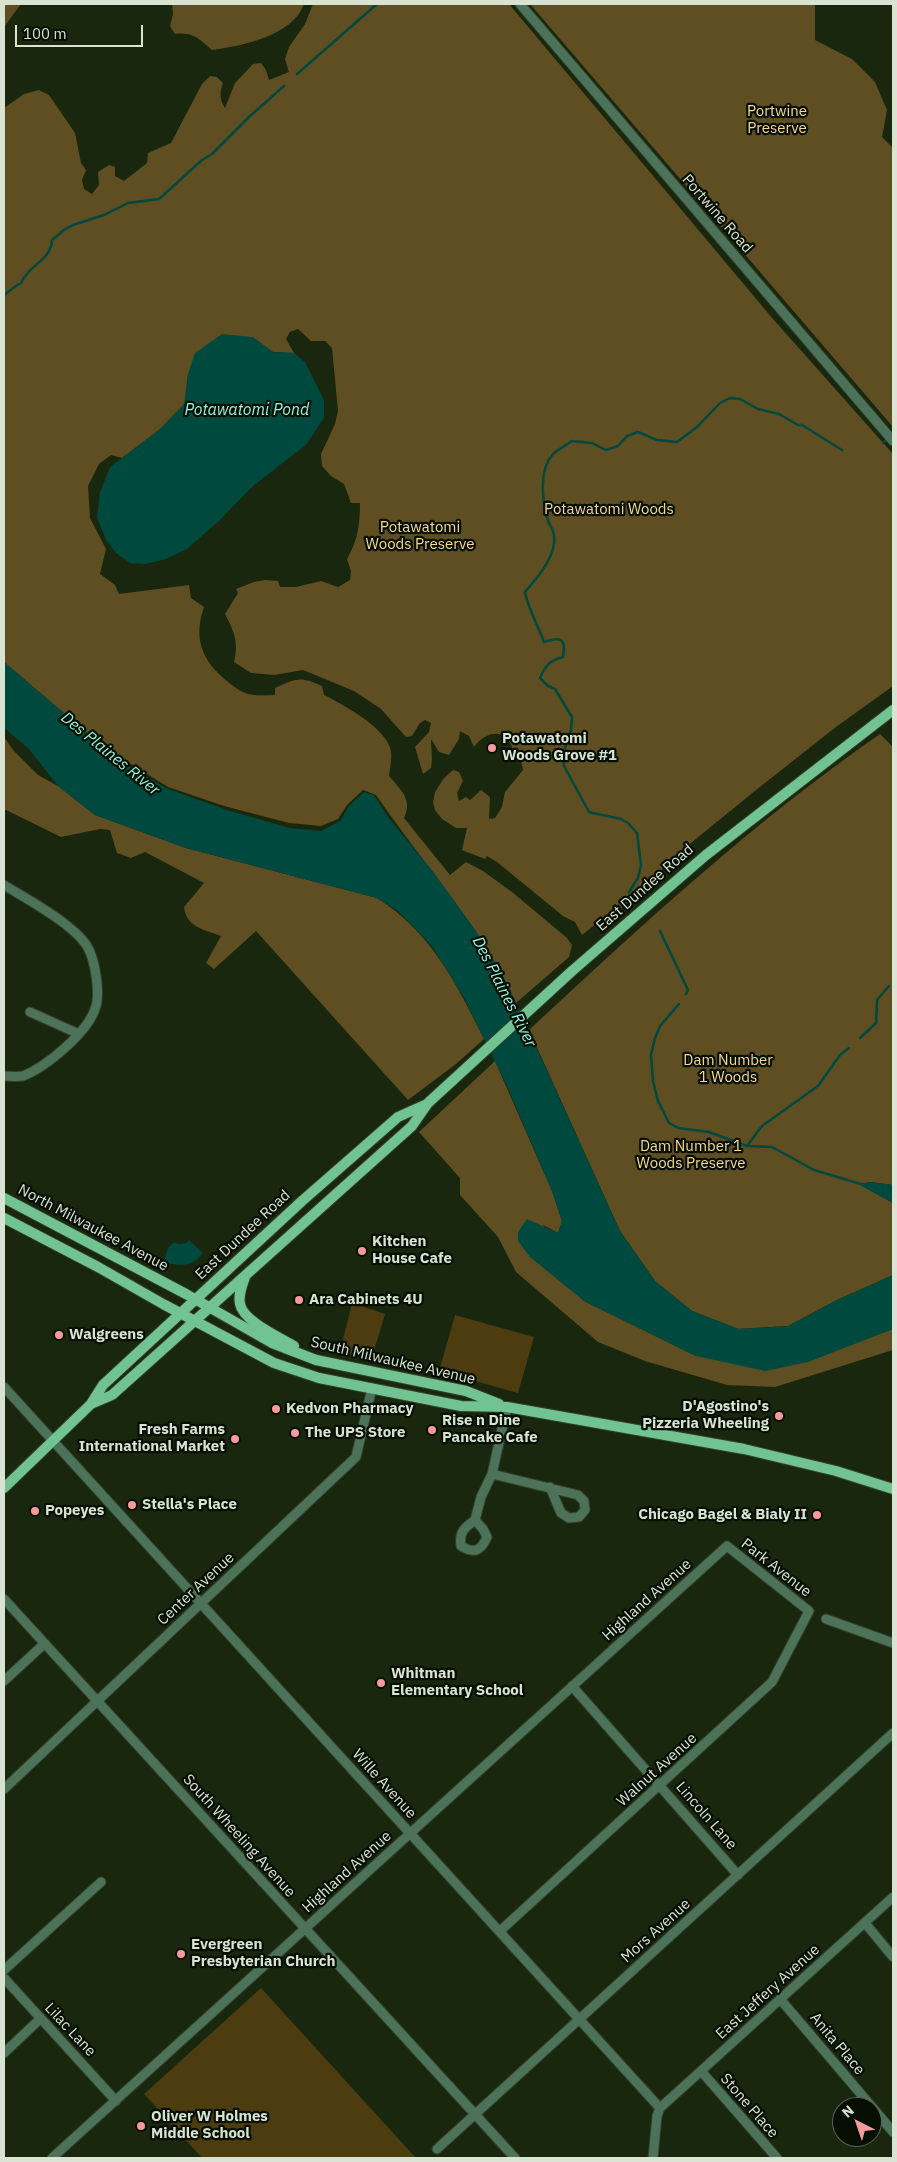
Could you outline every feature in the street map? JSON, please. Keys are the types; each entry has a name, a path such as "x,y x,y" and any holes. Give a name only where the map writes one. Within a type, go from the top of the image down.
{"main road":[{"name":"East Dundee Road","path":"92,1404 112,1395 195,1321 412,1126 428,1103 527,1012 706,856 893,710"},
{"name":"East Dundee Road","path":"4,1488 92,1404 103,1385 302,1201 398,1118 428,1103"},
{"name":"North Milwaukee Avenue","path":"4,1198 195,1299"},
{"path":"4,1218 98,1266 180,1313"},
{"path":"245,1276 239,1299 245,1315 316,1360"},
{"name":"South Milwaukee Avenue","path":"195,1299 272,1343 316,1360 466,1391 507,1407"},
{"name":"South Milwaukee Avenue","path":"180,1313 274,1362 318,1378 461,1406 507,1407 744,1450 836,1471 893,1489"}],"street":[{"name":"Portwine Road","path":"520,4 893,441"},
{"path":"4,885 61,921 86,946 97,974 96,1009 79,1034 46,1062 22,1076 4,1076"},
{"path":"30,1012 79,1034"},
{"name":"Wille Avenue","path":"4,1387 660,2108"},
{"name":"Center Avenue","path":"4,1789 356,1457 372,1388"},
{"path":"475,1520 481,1497 492,1474 507,1407"},
{"path":"492,1474 550,1488 578,1495 584,1501 585,1510 580,1516 569,1518 561,1513 550,1488"},
{"name":"Park Avenue","path":"727,1546 809,1611"},
{"name":"Highland Avenue","path":"52,2158 727,1546"},
{"name":"South Wheeling Avenue","path":"4,1599 515,2158"},
{"name":"Walnut Avenue","path":"500,1931 772,1682 809,1611"},
{"path":"826,1619 893,1643"},
{"path":"4,1681 44,1644"},
{"name":"Lincoln Lane","path":"572,1686 738,1875"},
{"name":"Mors Avenue","path":"437,2149 893,1733"},
{"path":"4,1970 101,1882"},
{"name":"East Jeffery Avenue","path":"660,2108 893,1897"},
{"path":"865,1923 893,1957"},
{"name":"Lilac Lane","path":"4,1978 116,2101"},
{"name":"Anita Place","path":"780,1999 863,2097"},
{"path":"4,2053 40,2019"},
{"name":"Stone Place","path":"701,2072 777,2158"},
{"path":"653,2158 657,2116 660,2108"},
{"name":"Anita Place","path":"882,2119 893,2132"}],"shaded area":[{"path":"352,1303 385,1314 371,1361 340,1351"},
{"path":"455,1315 534,1337 518,1393 439,1371"},
{"path":"261,1988 416,2158 202,2158 144,2094"}],"green space":[{"path":"4,4 21,4 4,27"},
{"path":"172,4 304,4 298,15 278,32 237,46 212,50 191,35 175,34 170,26 173,14"},
{"name":"Potawatomi Woods","path":"313,4 509,4 773,319 893,454 893,686 836,727 756,790 680,852 625,906 606,916 582,935 575,922 563,916 497,862 487,856 485,859 462,850 467,828 456,828 442,819 435,810 433,802 435,792 444,778 453,770 459,772 463,781 457,793 459,801 466,797 470,800 481,790 490,797 489,819 495,818 502,807 505,792 523,770 521,761 513,753 511,745 503,735 491,734 479,741 474,747 469,736 460,731 459,739 449,755 439,752 431,739 431,768 423,774 415,747 429,732 431,723 425,720 420,723 412,736 406,737 381,709 354,691 303,670 274,675 251,673 234,662 235,637 225,614 238,593 236,589 265,580 278,581 280,587 296,587 321,581 338,587 350,580 351,571 347,559 358,532 360,503 351,503 344,484 331,476 322,466 321,454 335,424 338,411 332,348 325,341 311,341 298,329 290,332 286,339 294,353 273,352 253,338 188,374 185,404 159,430 122,458 111,455 99,464 88,486 90,518 106,549 100,574 115,585 119,594 189,585 191,598 204,607 199,629 202,649 212,666 232,685 245,693 275,695 275,688 288,682 294,680 309,681 322,686 324,695 364,718 374,726 388,743 391,752 389,776 406,800 407,806 404,818 450,875 466,862 483,871 512,892 567,938 572,945 569,957 516,1003 502,975 469,922 376,795 363,790 347,805 338,819 321,826 289,823 224,806 168,787 123,759 120,761 4,662 4,108 24,94 39,90 49,95 75,133 81,163 86,170 82,180 84,189 92,194 99,185 98,172 109,165 115,167 115,176 124,181 147,163 148,153 171,143 202,84 210,76 217,77 223,83 221,96 225,108 235,83 253,64 261,63 266,70 269,80 289,72 285,59 289,47 305,24"},
{"name":"Portwine Preserve","path":"530,4 815,4 815,40 852,59 875,82 887,110 882,137 893,148 893,427"},
{"name":"Dam Number 1 Woods","path":"880,734 893,747 893,1185 871,1182 859,1184 893,1203 893,1275 837,1300 788,1326 738,1329 692,1311 655,1281 620,1231 529,1030 613,952 743,838 833,767"},
{"path":"4,737 14,751 38,775 58,786 95,815 186,848 377,898 413,927 428,943 452,979 484,1039 456,1064 408,1100 256,931 214,969 206,963 221,936 197,927 188,919 184,907 204,883 145,852 131,858 117,853 110,830 100,829 61,837 4,809"},
{"path":"495,1061 552,1191 562,1221 558,1233 543,1225 584,1301 696,1356 875,1335 893,1329 893,1350 775,1387 727,1385 645,1361 598,1342 516,1272 498,1237 460,1195 460,1178 419,1132"}],"water":[{"name":"Potawatomi Pond","path":"222,334 253,337 273,352 294,353 305,362 324,400 324,418 306,445 253,486 219,521 187,549 166,559 146,564 130,563 116,553 106,540 97,518 100,492 110,467 159,430 184,404 188,374 195,353"},
{"name":"Des Plaines River","path":"4,662 120,761 166,788 227,810 290,828 321,831 340,821 349,806 364,792 374,795 388,817 434,873 476,931 507,983 620,1231 655,1281 692,1311 739,1329 788,1326 837,1300 893,1275 893,1329 808,1362 765,1371 696,1356 584,1301 530,1257 518,1241 518,1232 527,1219 558,1233 562,1221 552,1191 506,1084 463,996 432,946 398,911 377,898 186,848 95,815 58,786 28,748 4,728"},
{"path":"871,1182 893,1185 893,1203 858,1184"},
{"path":"189,1240 203,1253 195,1261 175,1265 164,1261 168,1248 174,1242 178,1244 186,1243"}],"waterway":[{"path":"297,74 377,4"},
{"path":"4,295 21,283 24,277 48,253 52,240 64,230 73,225 104,215 128,203 159,199 202,160 212,154 250,116 284,86"},
{"path":"629,892 638,878 641,865 637,833 628,823 621,819 589,812 564,766 563,754 571,730 572,717 555,689 548,686 540,678 548,664 563,657 564,651 563,643 559,639 544,642 525,592 545,566 554,543 553,530 545,510 543,493 545,468 553,454 572,441 592,443 606,450 618,446 627,436 638,432 657,440 677,442 697,427 720,403 730,398 740,399 758,409 779,414 798,425 802,425 842,450"},
{"path":"883,443 887,439"},
{"path":"660,931 688,990 686,994"},
{"path":"860,1038 876,1023 877,1000 889,986"},
{"path":"679,1004 660,1026 651,1055 653,1081 658,1101 669,1123 678,1128 709,1132 747,1146 772,1147 814,1170 861,1184"},
{"path":"747,1146 762,1126 818,1086 840,1055 849,1048"}],"place":[{"name":"Potawatomi Woods Grove #1","path":"492,748"},
{"name":"Kitchen House Cafe","path":"362,1251"},
{"name":"Ara Cabinets 4U","path":"299,1300"},
{"name":"Walgreens","path":"59,1335"},
{"name":"Kedvon Pharmacy","path":"276,1409"},
{"name":"D'Agostino's Pizzeria Wheeling","path":"779,1416"},
{"name":"Rise n Dine Pancake Cafe","path":"432,1430"},
{"name":"The UPS Store","path":"295,1433"},
{"name":"Fresh Farms International Market","path":"235,1439"},
{"name":"Stella's Place","path":"132,1505"},
{"name":"Popeyes","path":"35,1511"},
{"name":"Chicago Bagel & Bialy II","path":"817,1515"},
{"name":"Whitman Elementary School","path":"381,1683"},
{"name":"Evergreen Presbyterian Church","path":"181,1954"},
{"name":"Oliver W Holmes Middle School","path":"141,2126"}],"park label":[{"name":"Potawatomi Woods Preserve","path":"420,536"},
{"name":"Dam Number 1 Woods Preserve","path":"691,1156"}]}
